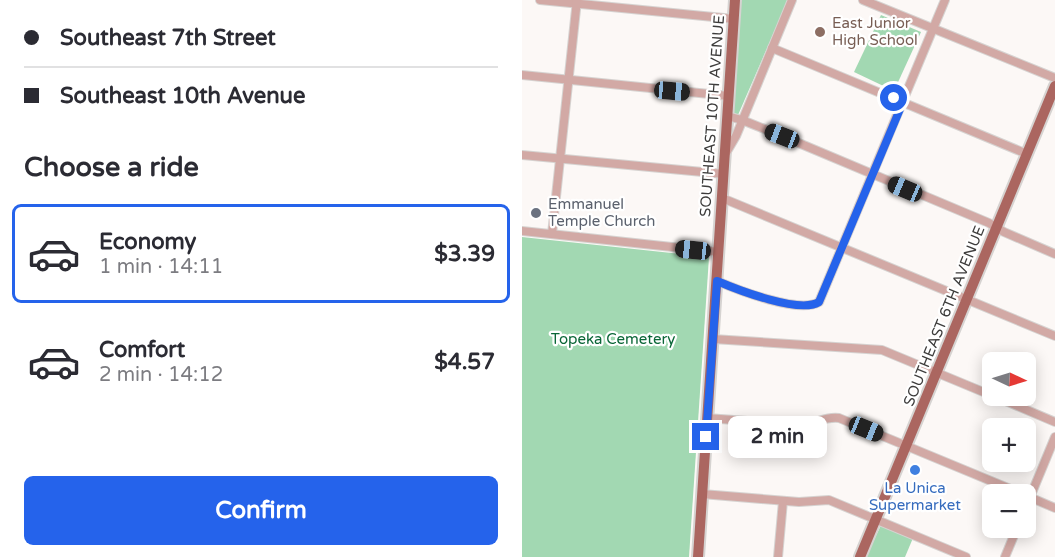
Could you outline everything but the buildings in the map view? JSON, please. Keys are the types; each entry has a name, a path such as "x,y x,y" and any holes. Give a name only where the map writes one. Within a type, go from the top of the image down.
{"main road":[{"name":"SOUTHEAST 10TH AVENUE","path":"698,557 735,0"},
{"name":"SOUTHEAST 6TH AVENUE","path":"860,557 1055,86"}],"street":[{"path":"540,0 734,19"},
{"path":"725,155 736,136 792,0"},
{"path":"863,0 1055,78"},
{"path":"717,281 760,298 812,305 821,300 945,0"},
{"path":"552,234 577,2"},
{"path":"772,48 1027,154"},
{"path":"522,75 729,96"},
{"path":"727,116 742,120 997,227 1055,254"},
{"path":"522,155 724,174"},
{"path":"722,198 1055,336"},
{"path":"522,231 719,252"},
{"path":"713,339 882,350 982,391"},
{"path":"1017,406 1055,422"},
{"path":"707,418 802,425 834,417 998,484"},
{"path":"1033,484 1055,437"},
{"path":"702,494 799,502 828,500 966,557"},
{"path":"1036,500 1055,508"},
{"path":"778,557 783,501"},
{"path":"1005,557 1013,538"}],"green space":[{"path":"739,0 788,0 738,115 732,109"},
{"path":"881,15 921,32 894,91 854,72"},
{"name":"Topeka Cemetery","path":"522,237 709,257 689,557 522,557"},
{"path":"881,525 913,538 905,557 866,557"}],"place":[{"name":"East Junior High School","path":"820,32"},
{"name":"Emmanuel Temple Church","path":"536,213"},
{"name":"La Unica Supermarket","path":"915,470"}],"route":[{"path":"706,437 717,281 768,300 812,305 821,300 903,102 894,98"}]}
